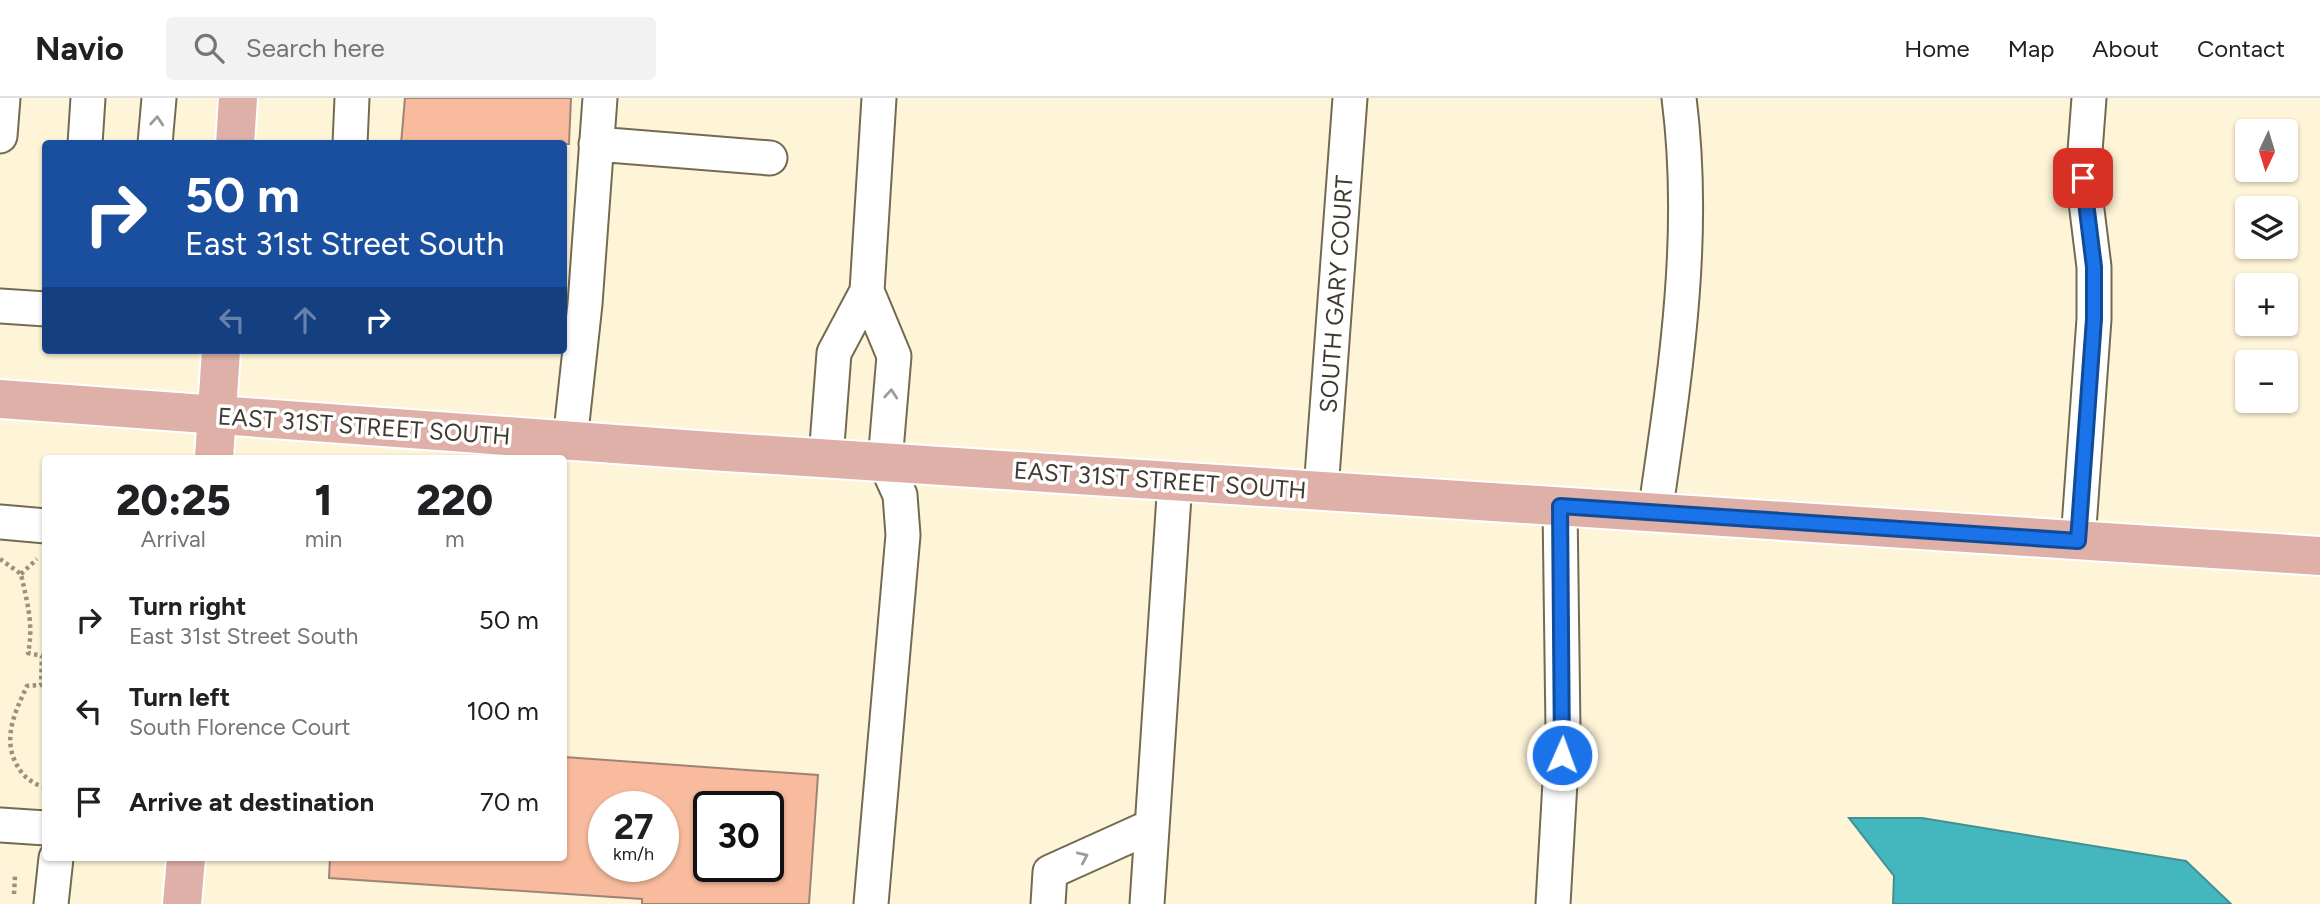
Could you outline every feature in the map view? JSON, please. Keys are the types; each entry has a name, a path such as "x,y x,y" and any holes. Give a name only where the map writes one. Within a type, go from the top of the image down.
{"main road":[{"path":"235,140 238,98"},
{"path":"214,455 221,354"},
{"name":"EAST 31ST STREET SOUTH","path":"0,399 570,441 2320,556"},
{"path":"182,904 186,861"}],"street":[{"path":"0,136 3,98"},
{"path":"85,140 88,98"},
{"path":"155,140 159,98"},
{"path":"350,140 352,98"},
{"path":"570,441 574,304 600,98"},
{"path":"826,458 834,353 867,291 879,98"},
{"name":"SOUTH GARY COURT","path":"1321,490 1350,98"},
{"path":"1655,514 1681,332 1687,203 1679,98"},
{"path":"2078,541 2094,319 2094,267 2083,178 2089,98"},
{"path":"596,144 770,158"},
{"path":"867,291 894,356 885,462 900,495 903,535 871,904"},
{"path":"0,306 42,309"},
{"path":"1147,904 1175,481"},
{"path":"1553,904 1563,730 1560,506"},
{"path":"0,522 42,526"},
{"path":"0,825 42,828"},
{"path":"1048,904 1050,872 1152,826"},
{"path":"51,904 56,861"}],"path":[{"path":"21,574 42,556"},
{"path":"0,559 21,574 32,634 29,653 42,656 41,685 27,686 8,727 7,745 23,775 42,786"},
{"path":"14,894 15,876"}],"water":[{"path":"1849,818 1922,818 2186,861 2231,904 1893,904 1894,876"}],"building":[{"path":"405,98 571,98 569,144 567,140 401,140"},
{"path":"567,757 818,775 809,904 642,904 642,899 329,878 330,861 567,861"}],"route":[{"path":"1562,755 1560,506 2078,541 2094,319 2094,267 2083,178"}]}
